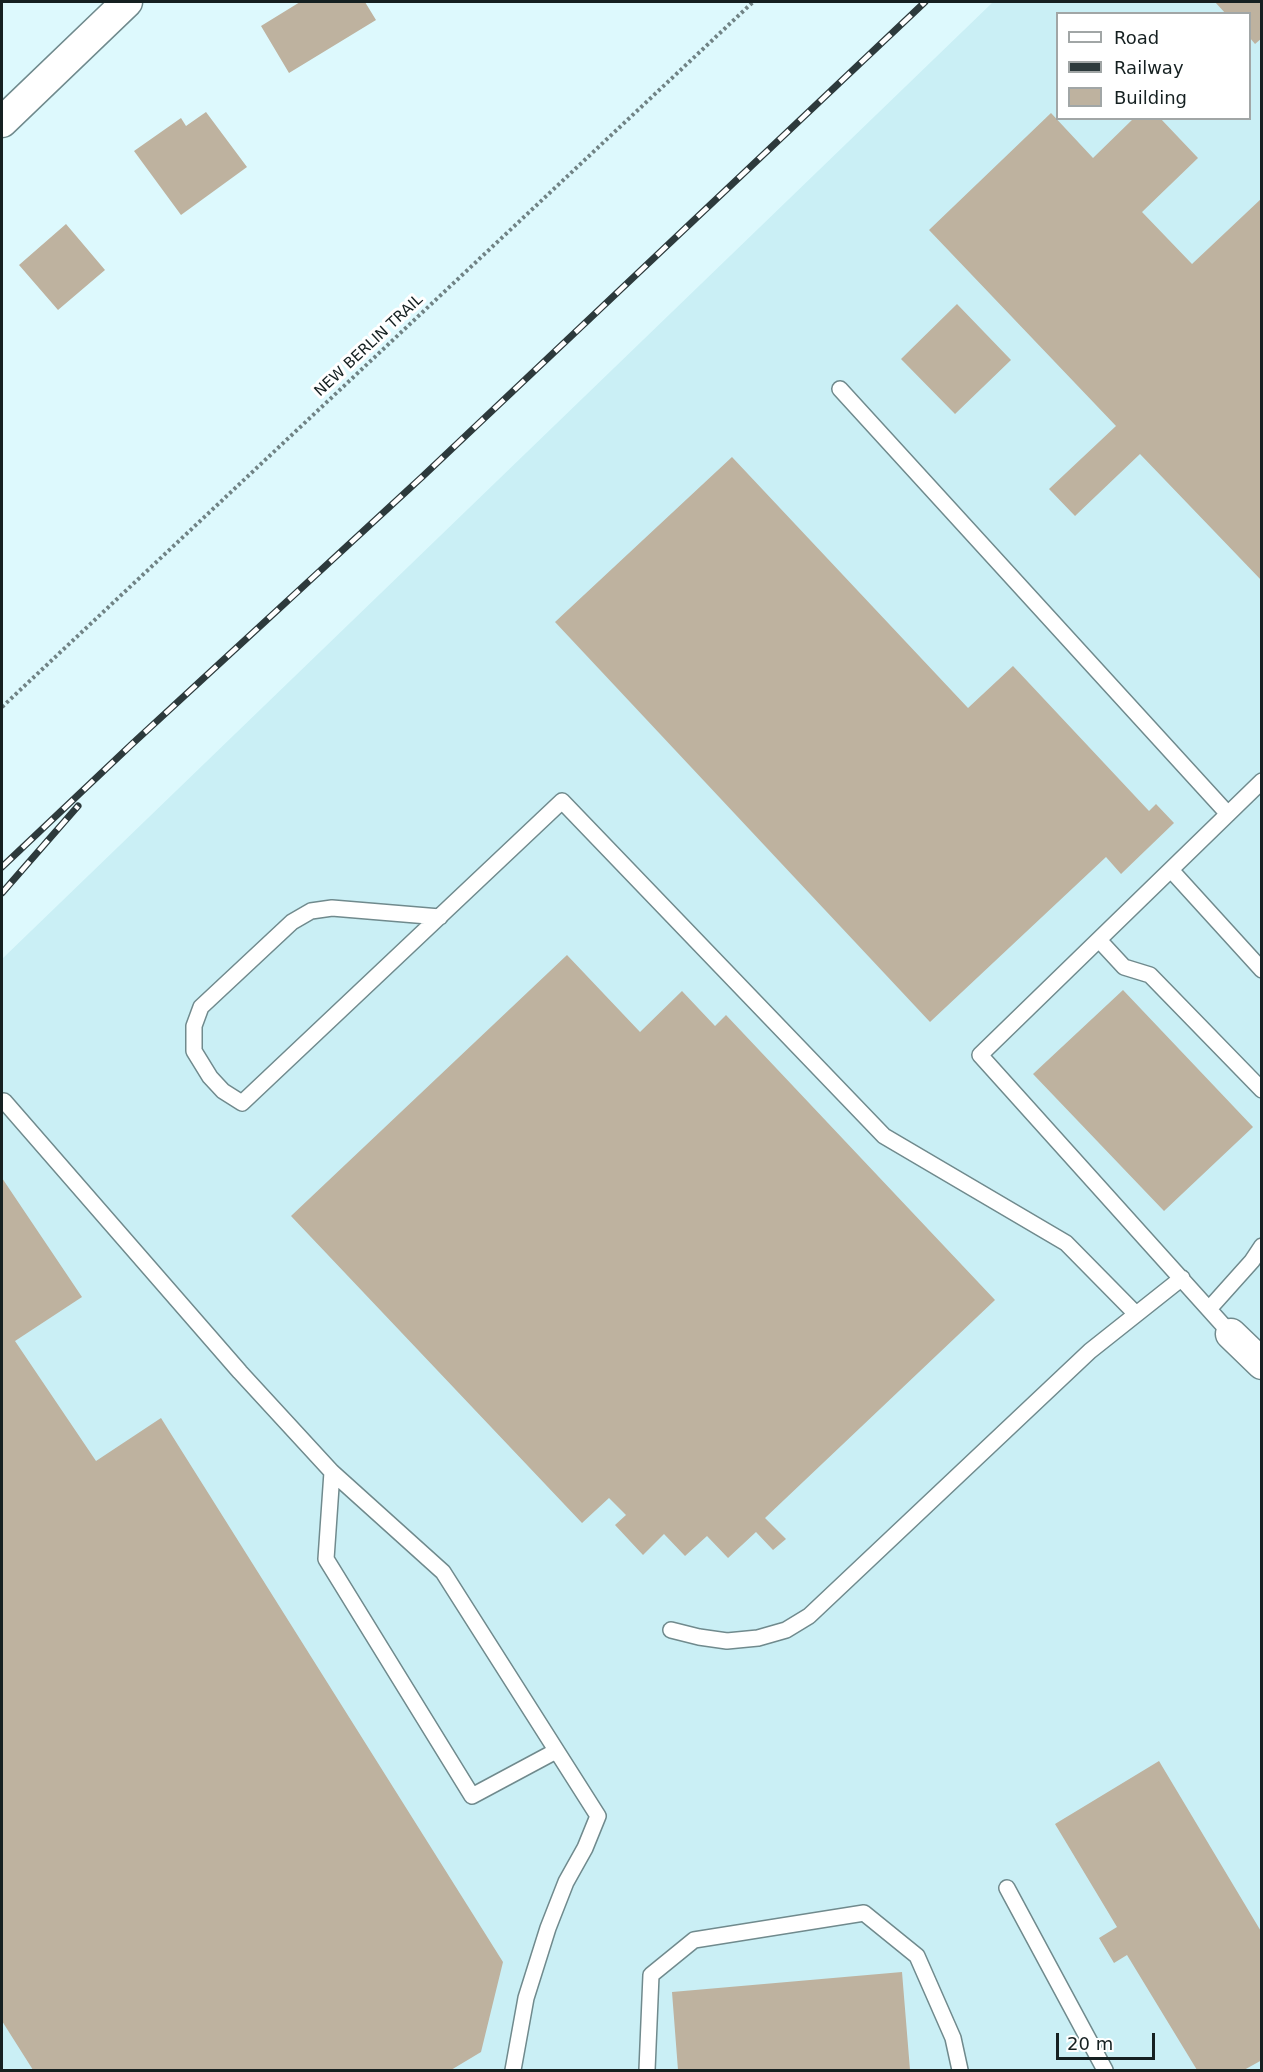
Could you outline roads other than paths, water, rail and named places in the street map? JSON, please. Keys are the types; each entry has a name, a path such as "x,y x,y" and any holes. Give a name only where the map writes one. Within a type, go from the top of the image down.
{"street":[{"path":"2,122 127,2"},
{"path":"1232,1334 1262,1364"}],"lane":[{"path":"840,389 1228,814"},
{"path":"1232,1334 980,1055 1262,782"},
{"path":"440,916 332,908 311,911 292,922 201,1007 194,1026 194,1051 210,1077 223,1091 242,1103 562,801 884,1136 1066,1243 1136,1314"},
{"path":"1171,870 1262,970"},
{"path":"1099,940 1124,967 1150,975 1262,1090"},
{"path":"2,1103 4,1101 240,1372 332,1472 442,1572 597,1816 585,1848 566,1882 548,1928 526,1998 513,2070"},
{"path":"1209,1309 1262,1246"},
{"path":"671,1630 727,1641 758,1638 786,1630 809,1616 1090,1351 1182,1278"},
{"path":"332,1472 326,1559 472,1796 556,1751"},
{"path":"1007,1888 1105,2070"},
{"path":"647,2070 651,1975 694,1940 864,1913 917,1956 953,2038 960,2070"}],"railway":[{"path":"2,867 422,477 925,2"},
{"path":"2,893 78,806"}]}
